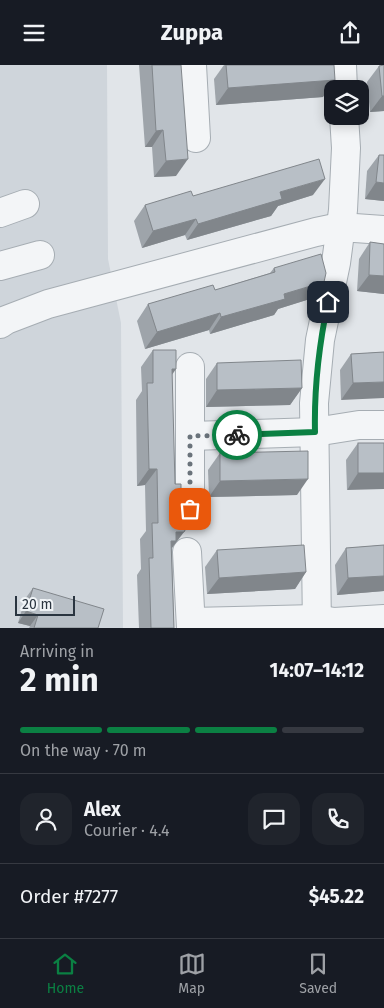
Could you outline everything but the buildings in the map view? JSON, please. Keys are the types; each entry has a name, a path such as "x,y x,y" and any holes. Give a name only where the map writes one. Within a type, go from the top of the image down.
{"street":[{"path":"192,65 196,138"},
{"path":"342,65 343,80"},
{"path":"316,623 314,403 320,340 336,263 343,210 346,148 345,125"},
{"path":"2,317 340,227 384,231"},
{"path":"0,266 40,255"},
{"path":"190,367 190,509"},
{"path":"190,436 315,432 360,425 384,425"},
{"path":"187,552 191,625 316,623 384,619"}],"shaded area":[{"path":"0,65 107,65 108,259 121,323 123,628 0,628"}],"way so far":[{"path":"190,509 190,436 237,435"}],"route":[{"path":"237,435 315,432 314,403 320,340 328,302"}]}
